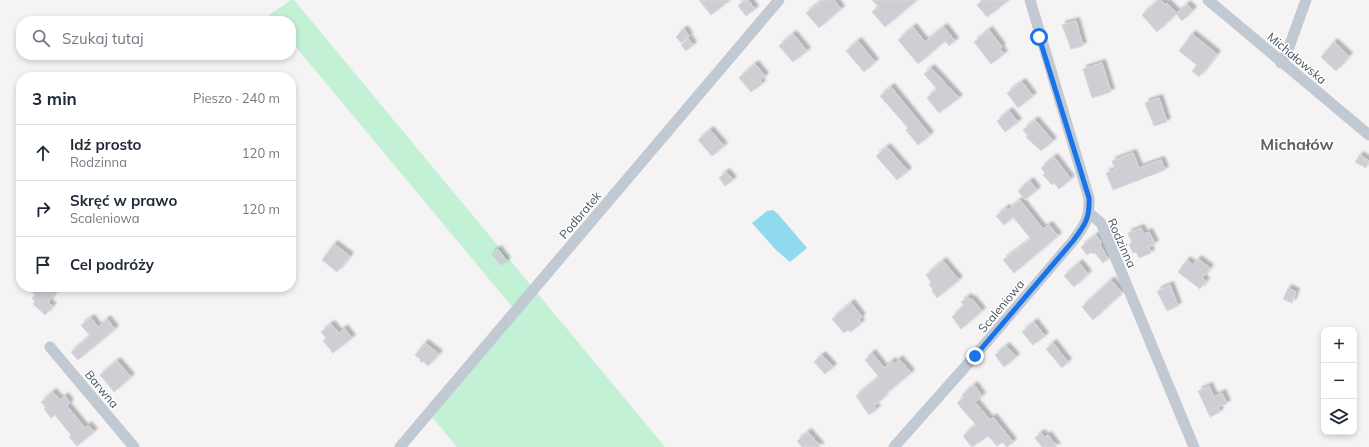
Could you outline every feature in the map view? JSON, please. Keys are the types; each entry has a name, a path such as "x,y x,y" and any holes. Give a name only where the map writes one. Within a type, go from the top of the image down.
{"street":[{"name":"Podbratek","path":"400,447 779,0"},
{"name":"Rodzinna","path":"1030,0 1089,198 1089,213 1101,223 1194,447"},
{"name":"Michałowska","path":"1208,0 1281,63 1369,135"},
{"path":"1281,63 1288,50 1306,0"},
{"name":"Scaleniowa","path":"894,447 973,358 1073,241 1084,226 1089,213"},
{"name":"Barwna","path":"50,347 134,447"}],"green space":[{"path":"291,0 294,0 665,447 457,447 431,416 518,314 296,47 296,16 269,15"}],"water":[{"path":"773,210 807,248 790,262 775,249 752,223 767,211"}],"building":[{"path":"699,0 730,0 711,15"},
{"path":"745,0 748,0 755,9 746,16 738,6"},
{"path":"823,0 834,0 841,9 819,28 806,13"},
{"path":"872,0 917,0 885,27 872,12 879,7"},
{"path":"983,0 1009,0 987,17 977,5"},
{"path":"1158,0 1161,0 1165,5 1167,3 1177,13 1187,4 1193,10 1182,21 1176,14 1157,32 1142,15"},
{"path":"1076,21 1083,46 1071,49 1062,25"},
{"path":"913,27 925,42 944,27 955,41 949,46 945,41 918,64 898,40"},
{"path":"684,29 689,36 681,43 676,37"},
{"path":"989,30 1002,47 1000,49 1004,54 991,64 974,42"},
{"path":"793,34 807,51 793,62 779,46"},
{"path":"1192,34 1217,54 1199,77 1192,71 1197,65 1179,51"},
{"path":"688,38 693,45 686,51 681,45"},
{"path":"858,41 875,62 864,72 846,51"},
{"path":"1334,42 1349,56 1336,71 1321,57"},
{"path":"1102,63 1111,92 1092,98 1083,69"},
{"path":"755,64 765,76 760,81 762,84 751,92 739,78"},
{"path":"931,68 959,98 939,113 927,98 937,89 924,74"},
{"path":"1022,82 1033,96 1018,108 1007,93"},
{"path":"891,87 930,135 918,145 906,130 908,128 880,96"},
{"path":"1159,98 1167,122 1154,126 1145,103"},
{"path":"1009,111 1018,122 1005,132 997,121"},
{"path":"1035,120 1053,141 1041,151 1026,137 1028,136 1023,130"},
{"path":"710,130 724,146 712,156 698,140"},
{"path":"887,147 908,171 897,180 876,156"},
{"path":"1133,153 1139,168 1161,160 1165,170 1113,190 1106,173 1115,170 1112,161"},
{"path":"1360,155 1369,161 1366,168 1355,162"},
{"path":"1054,157 1071,179 1059,189 1054,183 1052,185 1043,175 1045,173 1041,168"},
{"path":"726,172 733,180 725,186 719,178"},
{"path":"1030,181 1037,190 1025,200 1018,191"},
{"path":"1020,200 1043,229 1049,225 1058,236 1014,273 1003,260 1031,239 1013,217 1004,225 996,216 1006,208 1008,210"},
{"path":"1141,228 1144,234 1149,232 1155,244 1149,247 1151,253 1139,258 1136,252 1133,253 1129,244 1132,243 1128,233"},
{"path":"1096,235 1101,242 1100,245 1108,259 1103,263 1095,253 1093,254 1091,252 1087,255 1081,247"},
{"path":"334,244 350,256 337,272 322,260"},
{"path":"498,249 507,261 501,266 491,254"},
{"path":"1198,259 1210,268 1202,278 1206,281 1200,289 1178,272 1187,260 1193,265"},
{"path":"943,261 959,280 937,298 929,284 931,282 926,275"},
{"path":"1079,263 1088,274 1074,287 1064,276"},
{"path":"1111,280 1122,293 1093,320 1082,307"},
{"path":"1170,285 1178,306 1167,311 1157,291"},
{"path":"1288,288 1296,292 1292,303 1283,299"},
{"path":"32,292 54,293 48,303 53,306 45,315 33,304 35,301 32,299 35,295"},
{"path":"968,297 970,300 972,299 982,311 961,329 952,317 964,305 961,302"},
{"path":"851,303 862,317 859,320 861,323 851,332 848,330 844,333 832,319"},
{"path":"91,318 98,327 107,319 115,329 78,360 71,352 90,336 81,325"},
{"path":"1034,322 1045,336 1033,345 1022,332"},
{"path":"331,324 339,333 344,328 352,338 333,353 323,341 326,338 321,332"},
{"path":"425,343 439,354 428,366 424,362 420,362 420,359 415,355"},
{"path":"1053,343 1068,362 1062,368 1046,349"},
{"path":"1006,346 1016,357 1004,367 995,355"},
{"path":"872,353 884,368 892,361 894,364 899,359 911,373 883,396 884,397 874,406 877,409 869,415 856,396 879,377 865,360"},
{"path":"822,355 833,367 825,374 814,362"},
{"path":"117,361 131,377 114,392 100,375"},
{"path":"974,385 982,396 975,402 990,420 993,417 1013,442 1007,447 1002,442 997,446 988,436 972,447 963,436 976,425 957,403 964,397 962,395"},
{"path":"1209,386 1214,397 1222,393 1227,404 1218,407 1220,412 1210,417 1198,391"},
{"path":"53,392 60,400 65,396 70,403 67,406 85,428 88,425 94,432 77,446 69,437 71,435 55,415 51,418 44,409 46,408 41,402"},
{"path":"808,432 821,447 802,447 797,441"},
{"path":"1041,433 1045,437 1048,435 1057,447 1042,447 1035,438"}],"district":[{"name":"Michałów","path":"1297,144"}],"route":[{"path":"975,356 1073,241 1084,226 1089,213 1089,198 1039,37"}]}
